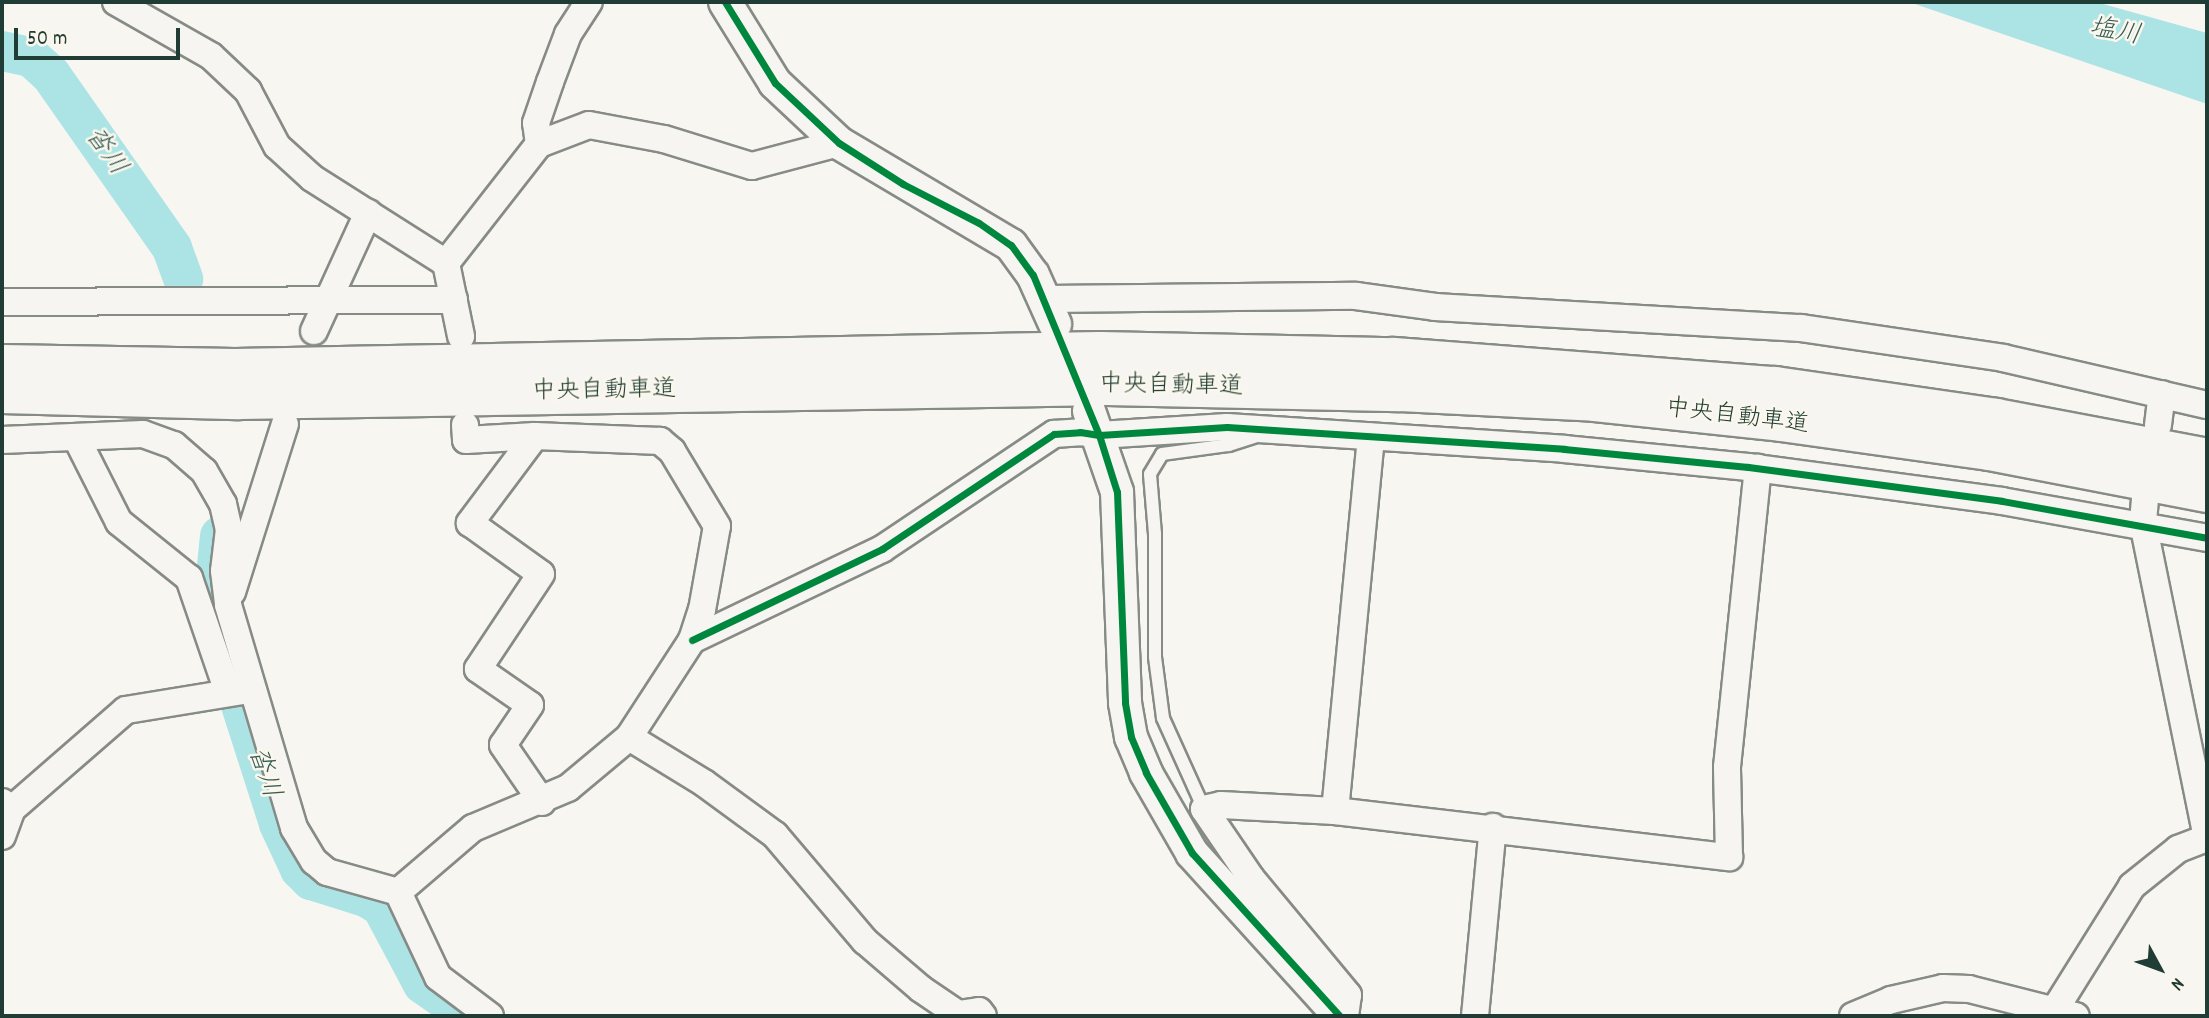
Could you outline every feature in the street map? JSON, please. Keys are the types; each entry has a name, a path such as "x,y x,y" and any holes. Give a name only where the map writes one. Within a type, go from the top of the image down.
{"highway":[{"name":"中央自動車道","path":"2,364 235,368 1100,351 1394,357 1775,386 1996,418 2207,458"},
{"name":"中央自動車道","path":"2,394 239,400 1107,386 1400,392 1595,402 1781,422 1989,451 2207,493"}],"street":[{"path":"116,2 211,55 248,91 277,146 312,178 446,263 461,336"},
{"path":"539,144 536,123 550,82 568,34 589,2"},
{"path":"725,2 775,83 839,142 1011,245 1051,312 1356,296 1435,307 1801,328 2003,358 2207,405"},
{"path":"446,263 539,144 589,125 664,139 752,166 839,142"},
{"path":"314,331 330,302 368,213"},
{"path":"2,302 454,300"},
{"path":"2158,425 2162,394"},
{"path":"1094,423 1117,492 1125,703 1132,737 1146,773 1192,853 1343,1016"},
{"path":"692,640 883,549 1054,435 1094,423 1227,426 1268,432 1564,449 1758,468 2144,511 2207,538"},
{"path":"211,646 231,614 285,424"},
{"path":"398,892 472,828 542,802 568,788 629,737 692,640 717,526 672,451 660,441 535,436 466,440 465,425"},
{"path":"2,440 77,439 143,434 174,445 204,471 223,504 229,529 224,571 239,691"},
{"path":"535,436 470,523 541,574 478,669 530,705 503,745 542,802"},
{"path":"1335,811 1371,437"},
{"path":"77,439 118,522 189,579 211,646 239,691 294,828 314,861 327,872 398,892 438,977 457,1008 490,1016"},
{"path":"1343,1016 1348,995 1251,878 1204,809 1221,805 1335,811 1493,827 1728,857 1727,767 1758,468"},
{"path":"1853,1016 1891,1000 1943,988 1969,989 2065,1013 2132,886 2178,849 2207,838 2144,511"},
{"path":"2,836 7,806 126,710 239,691"},
{"path":"629,737 704,783 775,835 865,941 921,989 966,1015"},
{"path":"1475,1016 1493,827"}],"lane":[{"path":"1204,809 1163,718 1155,657 1155,534 1150,474 1162,454 1229,445 1268,432"}],"water":[{"name":"塩川","path":"1909,2 2096,2 2207,33 2207,104"}],"waterway":[{"name":"沓川","path":"2,51 31,57 51,75 172,248 183,279"},
{"name":"沓川","path":"220,536 212,615 279,824 300,869 311,880 368,898 382,907 423,984 469,1016"}],"cycle path":[{"path":"725,2 775,83 839,143 903,184 979,223 1011,245 1033,275 1099,435 1117,492 1125,703 1131,737 1146,773 1192,853 1340,1016"},
{"path":"692,640 882,549 1054,434 1080,432 1099,435 1227,427 1564,449 1748,467 2002,501 2207,538"}]}
